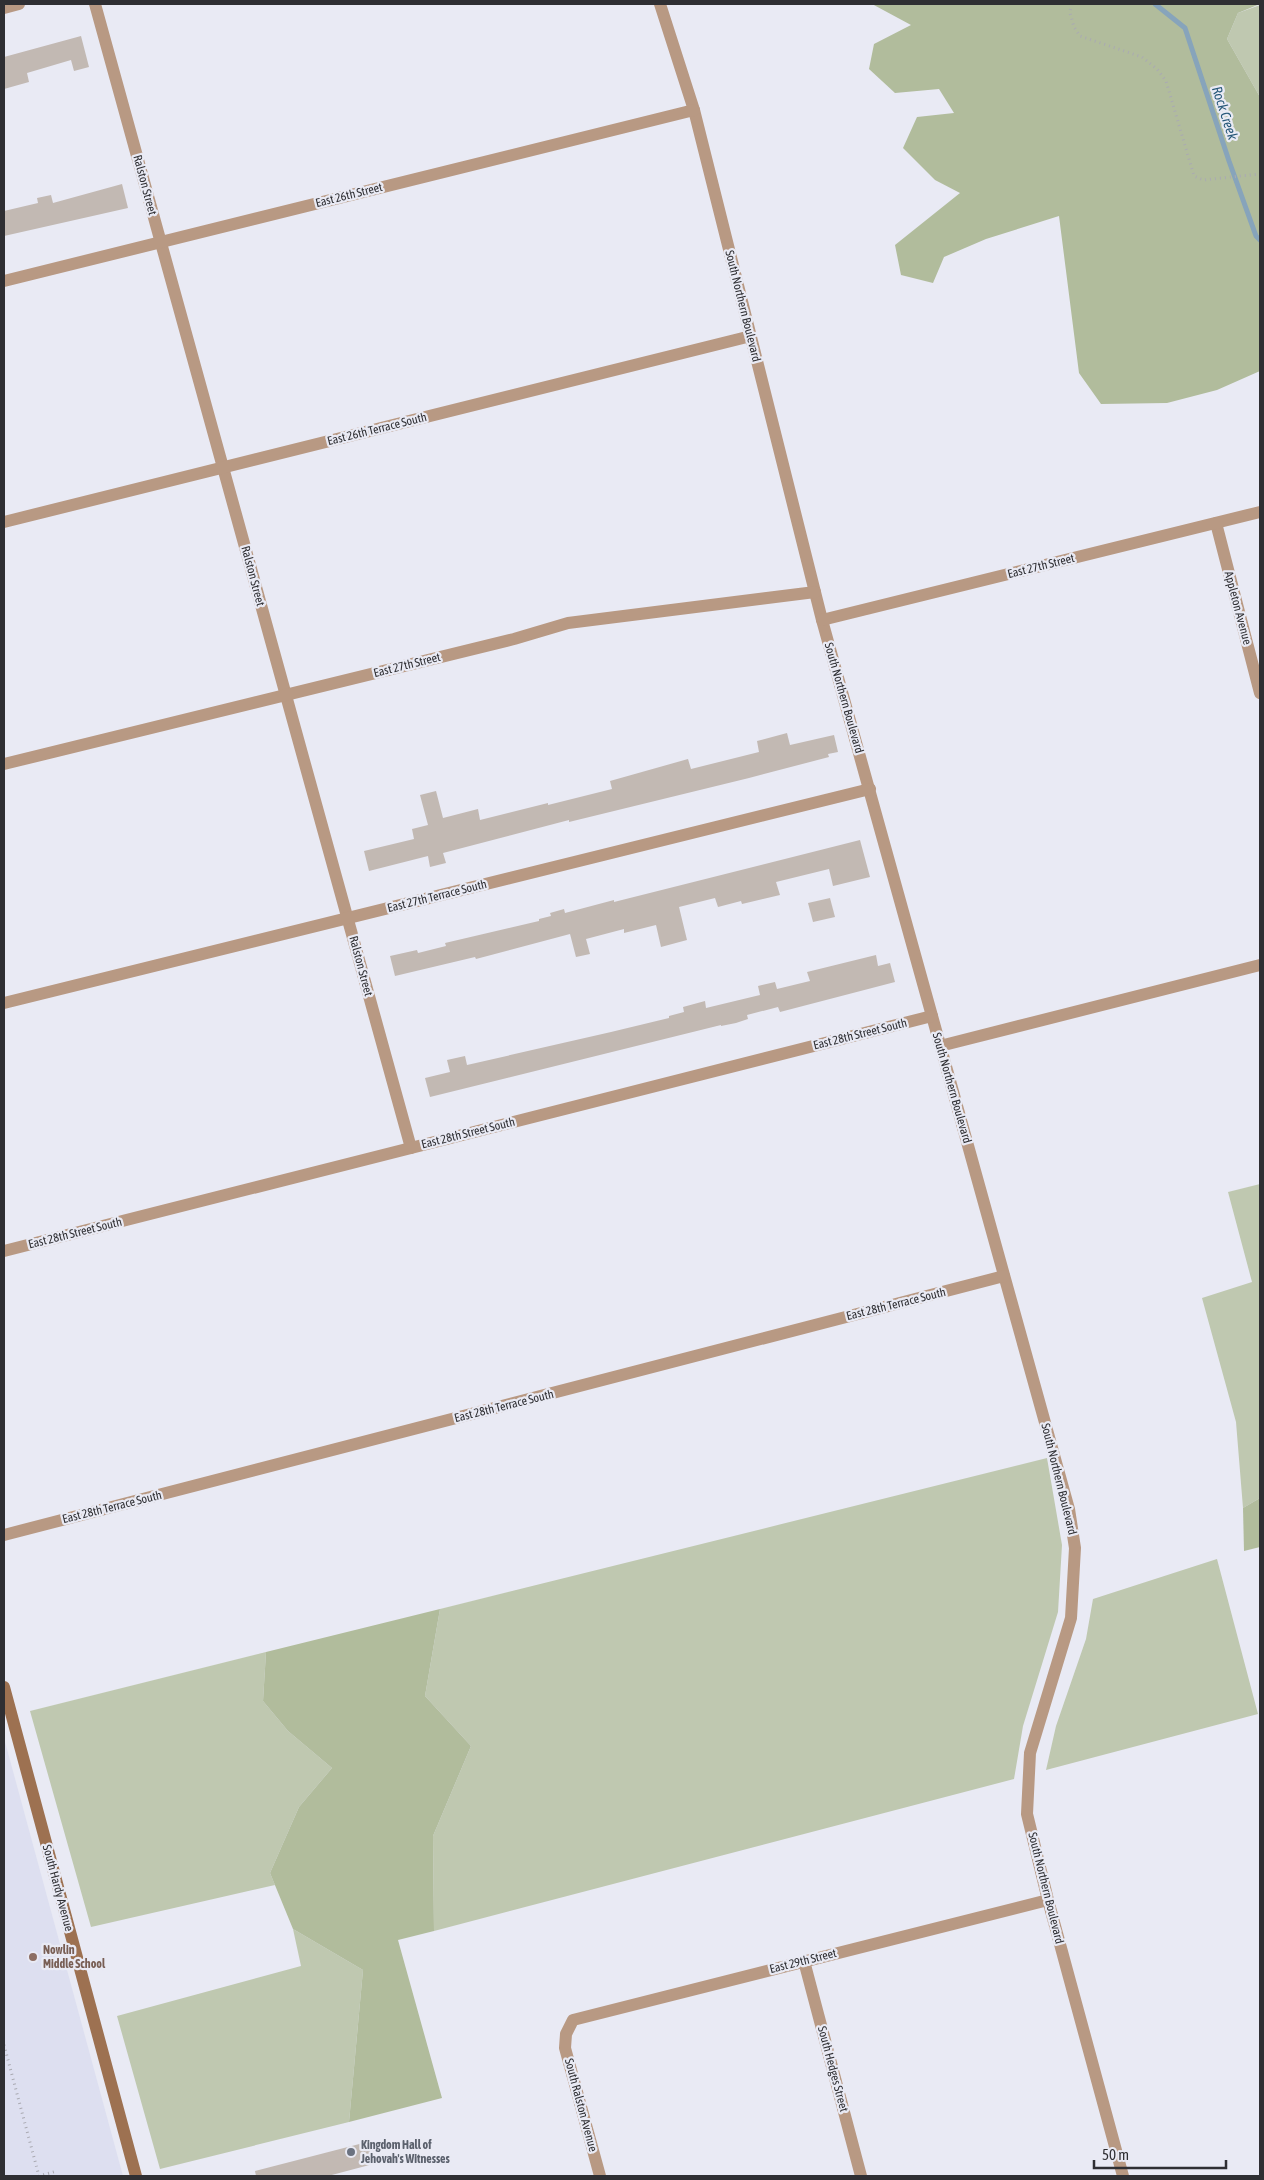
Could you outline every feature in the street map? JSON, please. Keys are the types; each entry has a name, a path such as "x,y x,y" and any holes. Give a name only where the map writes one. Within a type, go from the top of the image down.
{"street":[{"path":"4,8 19,4"},
{"name":"Ralston Street","path":"95,4 411,1148"},
{"name":"South Northern Boulevard","path":"660,4 694,110 822,620 1069,1509 1075,1548 1071,1618 1030,1753 1027,1814 1048,1900 1123,2176"},
{"name":"East 26th Street","path":"4,281 694,110"},
{"name":"East 26th Terrace South","path":"4,522 751,336"},
{"name":"East 27th Street","path":"822,620 1260,512"},
{"name":"Appleton Avenue","path":"1216,523 1260,693"},
{"name":"East 27th Street","path":"4,764 514,639 568,623 815,592"},
{"name":"East 27th Terrace South","path":"4,1004 870,789"},
{"path":"940,1046 1260,965"},
{"name":"East 28th Street South","path":"4,1251 932,1016"},
{"name":"East 28th Terrace South","path":"4,1535 1004,1276"},
{"name":"South Hardy Avenue","path":"4,1687 136,2176"},
{"name":"East 29th Street","path":"566,2034 573,2020 1048,1900"},
{"name":"South Hedges Street","path":"804,1961 861,2176"},
{"name":"South Ralston Avenue","path":"566,2034 565,2048 600,2176"}],"path":[{"path":"1071,4 1070,14 1074,27 1080,36 1142,56 1158,69 1166,81 1194,176 1203,180 1260,174"},
{"path":"4,2045 38,2176 58,2171"}],"shaded area":[{"name":"Nowlin Middle School","path":"4,1738 123,2176 4,2176"}],"green space":[{"path":"872,4 1260,4 1238,13 1227,39 1260,97 1260,371 1217,390 1167,403 1101,404 1079,373 1059,216 986,239 944,257 933,283 901,275 895,245 960,193 935,180 903,148 917,117 954,113 939,89 895,93 869,69 874,44 911,25"},
{"path":"1260,5 1260,97 1227,39 1238,13"},
{"path":"1260,1184 1260,1498 1243,1508 1236,1422 1202,1298 1252,1282 1228,1192"},
{"path":"1047,1458 1062,1545 1058,1612 1023,1726 1014,1779 434,1931 433,1836 471,1746 425,1696 440,1609"},
{"path":"1260,1498 1260,1547 1244,1551 1243,1508"},
{"path":"1217,1559 1258,1714 1046,1770 1056,1726 1086,1639 1093,1599"},
{"path":"440,1609 425,1696 471,1746 433,1836 434,1931 398,1940 442,2098 349,2122 363,1970 293,1929 270,1873 299,1807 332,1768 288,1731 263,1701 266,1652"},
{"path":"266,1652 263,1701 288,1731 332,1768 299,1807 270,1873 275,1885 91,1927 30,1711"},
{"path":"293,1929 363,1970 349,2122 160,2169 117,2016 301,1966"}],"building":[{"path":"81,36 89,67 74,71 71,60 27,73 29,82 4,89 4,57"},
{"path":"122,184 128,208 4,236 4,211 38,203 37,198 51,195 53,203"},
{"path":"787,733 790,745 834,735 838,752 828,754 829,757 749,778 569,822 569,820 443,853 446,863 430,867 428,856 369,871 364,851 414,839 412,829 428,825 420,795 436,791 443,818 478,809 480,820 612,789 610,781 688,759 691,769 759,752 757,741"},
{"path":"860,840 870,877 833,886 829,869 776,882 780,895 742,904 741,901 718,907 715,898 679,907 687,940 661,947 656,925 624,933 624,929 586,939 590,954 576,957 570,934 476,959 475,957 395,976 390,956 417,950 418,953 446,946 445,943 539,921 539,919 551,916 550,913 564,909 565,913 614,900 614,902"},
{"path":"830,898 835,917 813,922 808,903"},
{"path":"876,955 878,966 890,963 895,982 780,1012 778,1007 747,1015 748,1019 736,1023 721,1025 430,1097 425,1078 450,1072 447,1060 465,1056 467,1065 669,1018 669,1016 684,1012 683,1007 705,1001 706,1008 760,995 758,986 775,982 777,989 810,981 807,972"},
{"name":"Kingdom Hall of Jehovah's Witnesses","path":"371,2141 377,2163 328,2176 256,2176 255,2171"}],"waterway":[{"name":"Rock Creek","path":"1155,4 1185,28 1229,161 1256,236 1260,240"}],"place":[{"name":"Nowlin Middle School","path":"33,1957"},
{"name":"Kingdom Hall of Jehovah's Witnesses","path":"351,2152"}]}
